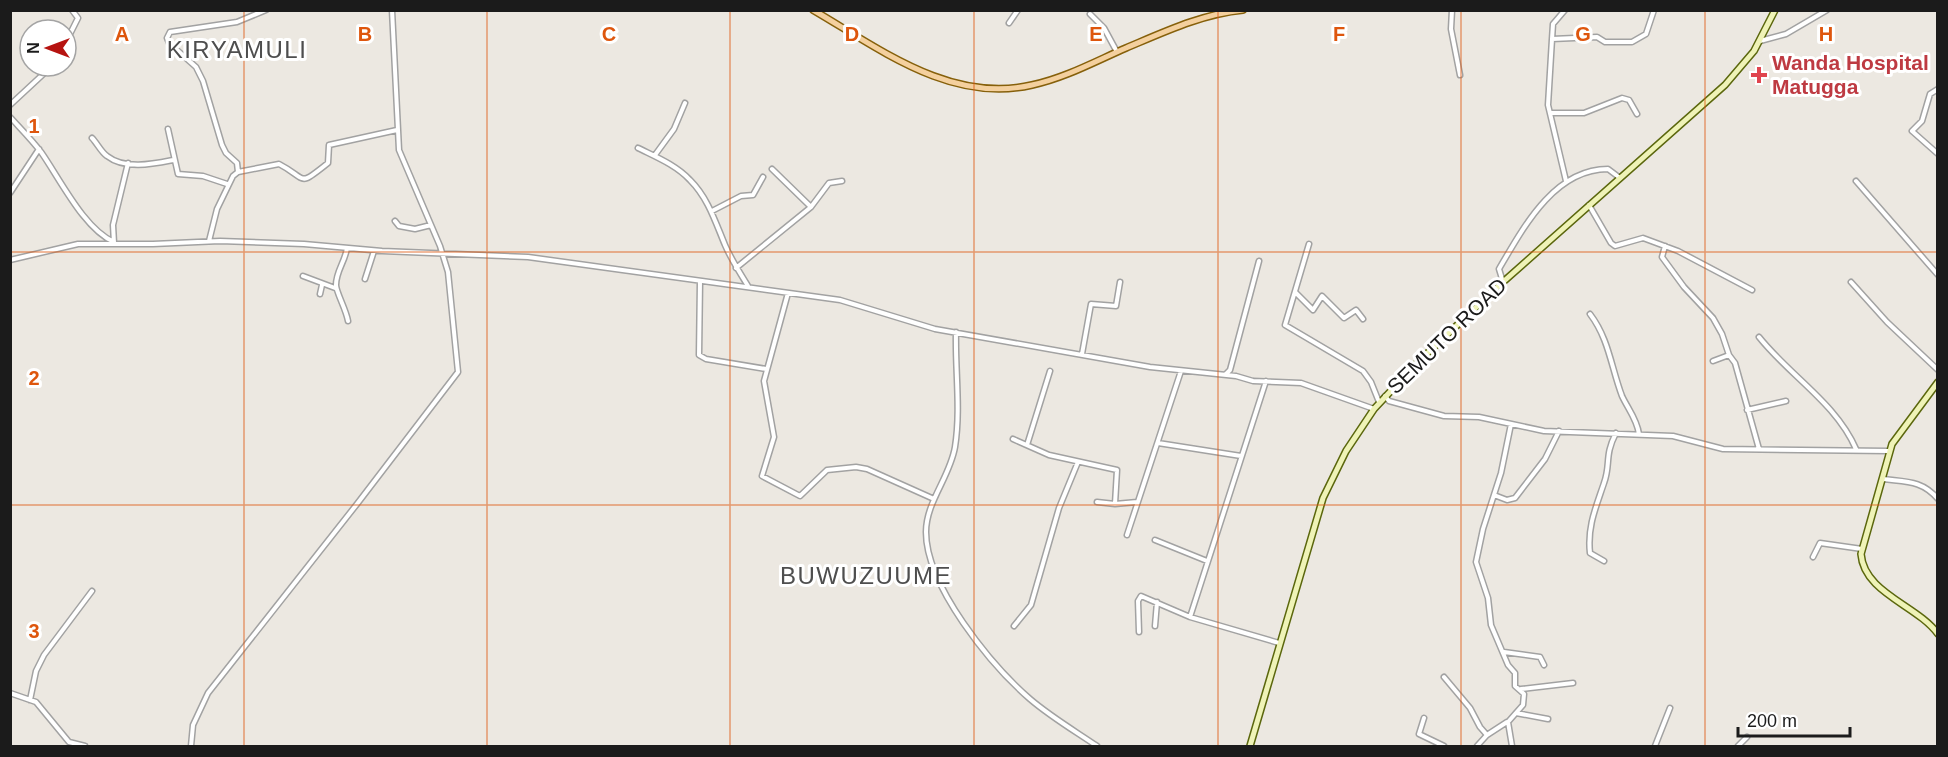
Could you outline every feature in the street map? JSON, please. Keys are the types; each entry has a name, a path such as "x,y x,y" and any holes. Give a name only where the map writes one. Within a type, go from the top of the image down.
{"main road":[{"path":"813,10 920,72 978,88 1032,85 1186,23 1243,10"},
{"name":"SEMUTO ROAD","path":"1250,747 1323,498 1346,452 1374,409 1503,282 1725,85 1747,61 1775,10"},
{"path":"1938,382 1906,422 1889,451 1862,549 1863,566 1874,582 1925,621 1938,634"}],"street":[{"path":"238,172 237,164 226,153 222,144 203,81 196,67 169,43 167,38 170,32 237,22 266,10"},
{"path":"191,747 193,725 208,693 455,377 458,358 448,272 443,253 400,156 392,10"},
{"path":"1009,22 1018,10"},
{"path":"1452,10 1451,29 1460,75"},
{"path":"1565,10 1553,24 1548,91 1550,113 1566,181"},
{"path":"1552,39 1597,37 1608,42 1635,42 1646,33 1654,10"},
{"path":"1760,41 1786,34 1827,10"},
{"path":"1090,14 1104,28 1117,52"},
{"path":"10,105 39,78"},
{"path":"1938,89 1930,94 1922,121 1912,131 1938,154"},
{"path":"1550,113 1584,113 1622,98 1629,100 1637,114"},
{"path":"655,155 674,129 685,103"},
{"path":"10,117 39,149 76,204 104,238 114,243"},
{"path":"168,129 172,160 181,176 203,176 227,184"},
{"path":"209,241 217,209 227,184 238,172 279,164 297,178 306,179 328,163 329,145 397,130"},
{"path":"92,138 108,157 128,163 148,166 172,160"},
{"path":"639,148 655,155 689,178 712,211 736,268 748,286"},
{"path":"10,193 39,149"},
{"path":"114,243 113,225 128,163"},
{"path":"772,169 811,207"},
{"path":"1503,282 1498,272 1510,250 1546,201 1566,181 1598,169 1613,171 1620,178"},
{"path":"712,211 741,196 753,195 763,177"},
{"path":"736,268 811,207 829,183 842,181"},
{"path":"1856,181 1938,275"},
{"path":"1589,205 1611,243 1616,246 1643,238 1665,246 1752,290"},
{"path":"393,229 396,222 415,229 431,225"},
{"path":"10,260 65,246 209,241 528,257 850,302 920,325 1082,355 1180,371 1308,385 1374,409"},
{"path":"1310,244 1285,322 1287,327 1363,371 1371,382 1379,402"},
{"path":"1665,246 1662,256 1684,287 1713,318 1722,334 1729,355 1737,367 1759,449"},
{"path":"347,248 338,269 335,288 346,308 348,321"},
{"path":"365,279 374,251"},
{"path":"1226,375 1230,370 1259,261"},
{"path":"303,276 335,288"},
{"path":"700,281 699,355 706,359 766,369"},
{"path":"1082,355 1091,304 1116,306 1120,282"},
{"path":"1851,282 1887,322 1938,370"},
{"path":"320,294 322,285"},
{"path":"1295,291 1313,310 1322,296 1344,318 1356,310 1363,319"},
{"path":"789,293 764,381 766,404 774,437 762,476 800,496 827,470 862,468 934,499"},
{"path":"1590,314 1605,336 1619,387 1639,434"},
{"path":"956,332 955,446 949,468 927,519 927,541 937,578 951,606 998,667 1017,687 1046,712 1098,747"},
{"path":"1759,337 1779,362 1835,412 1856,449"},
{"path":"1713,361 1729,355"},
{"path":"1027,445 1050,371"},
{"path":"1127,535 1180,371"},
{"path":"1190,617 1266,381"},
{"path":"1385,396 1389,401 1444,416 1479,417 1559,431 1683,438 1710,447 1889,451"},
{"path":"1747,410 1786,401"},
{"path":"1477,747 1487,735 1508,722 1523,705 1524,694 1515,686 1516,676 1508,665 1491,625 1488,598 1476,562 1511,424"},
{"path":"1494,495 1507,500 1515,498 1545,459 1559,431"},
{"path":"1604,561 1590,553 1589,532 1605,479 1608,448 1616,433"},
{"path":"1013,440 1049,455 1118,471 1115,504"},
{"path":"1158,443 1241,456"},
{"path":"1014,626 1031,605 1059,508 1078,462"},
{"path":"1883,478 1917,483 1927,487 1938,499"},
{"path":"1097,502 1115,504 1137,502"},
{"path":"1155,540 1207,561"},
{"path":"1813,557 1820,543 1862,549"},
{"path":"30,700 36,671 44,655 92,591"},
{"path":"1139,632 1139,597 1157,602 1190,617 1279,643"},
{"path":"1155,626 1157,602"},
{"path":"1504,652 1536,655 1543,660 1544,666"},
{"path":"1444,677 1470,708 1487,735"},
{"path":"1520,689 1573,683"},
{"path":"10,693 40,706 69,742 85,747"},
{"path":"1655,747 1670,708"},
{"path":"1515,713 1548,719"},
{"path":"1424,718 1419,734 1444,747"},
{"path":"1508,722 1512,747"},
{"path":"1738,747 1747,737"}],"place":[{"name":"Wanda Hospital Matugga","path":"1759,75"}],"district":[{"name":"KIRYAMULI","path":"237,50"},
{"name":"BUWUZUUME","path":"866,576"}]}
